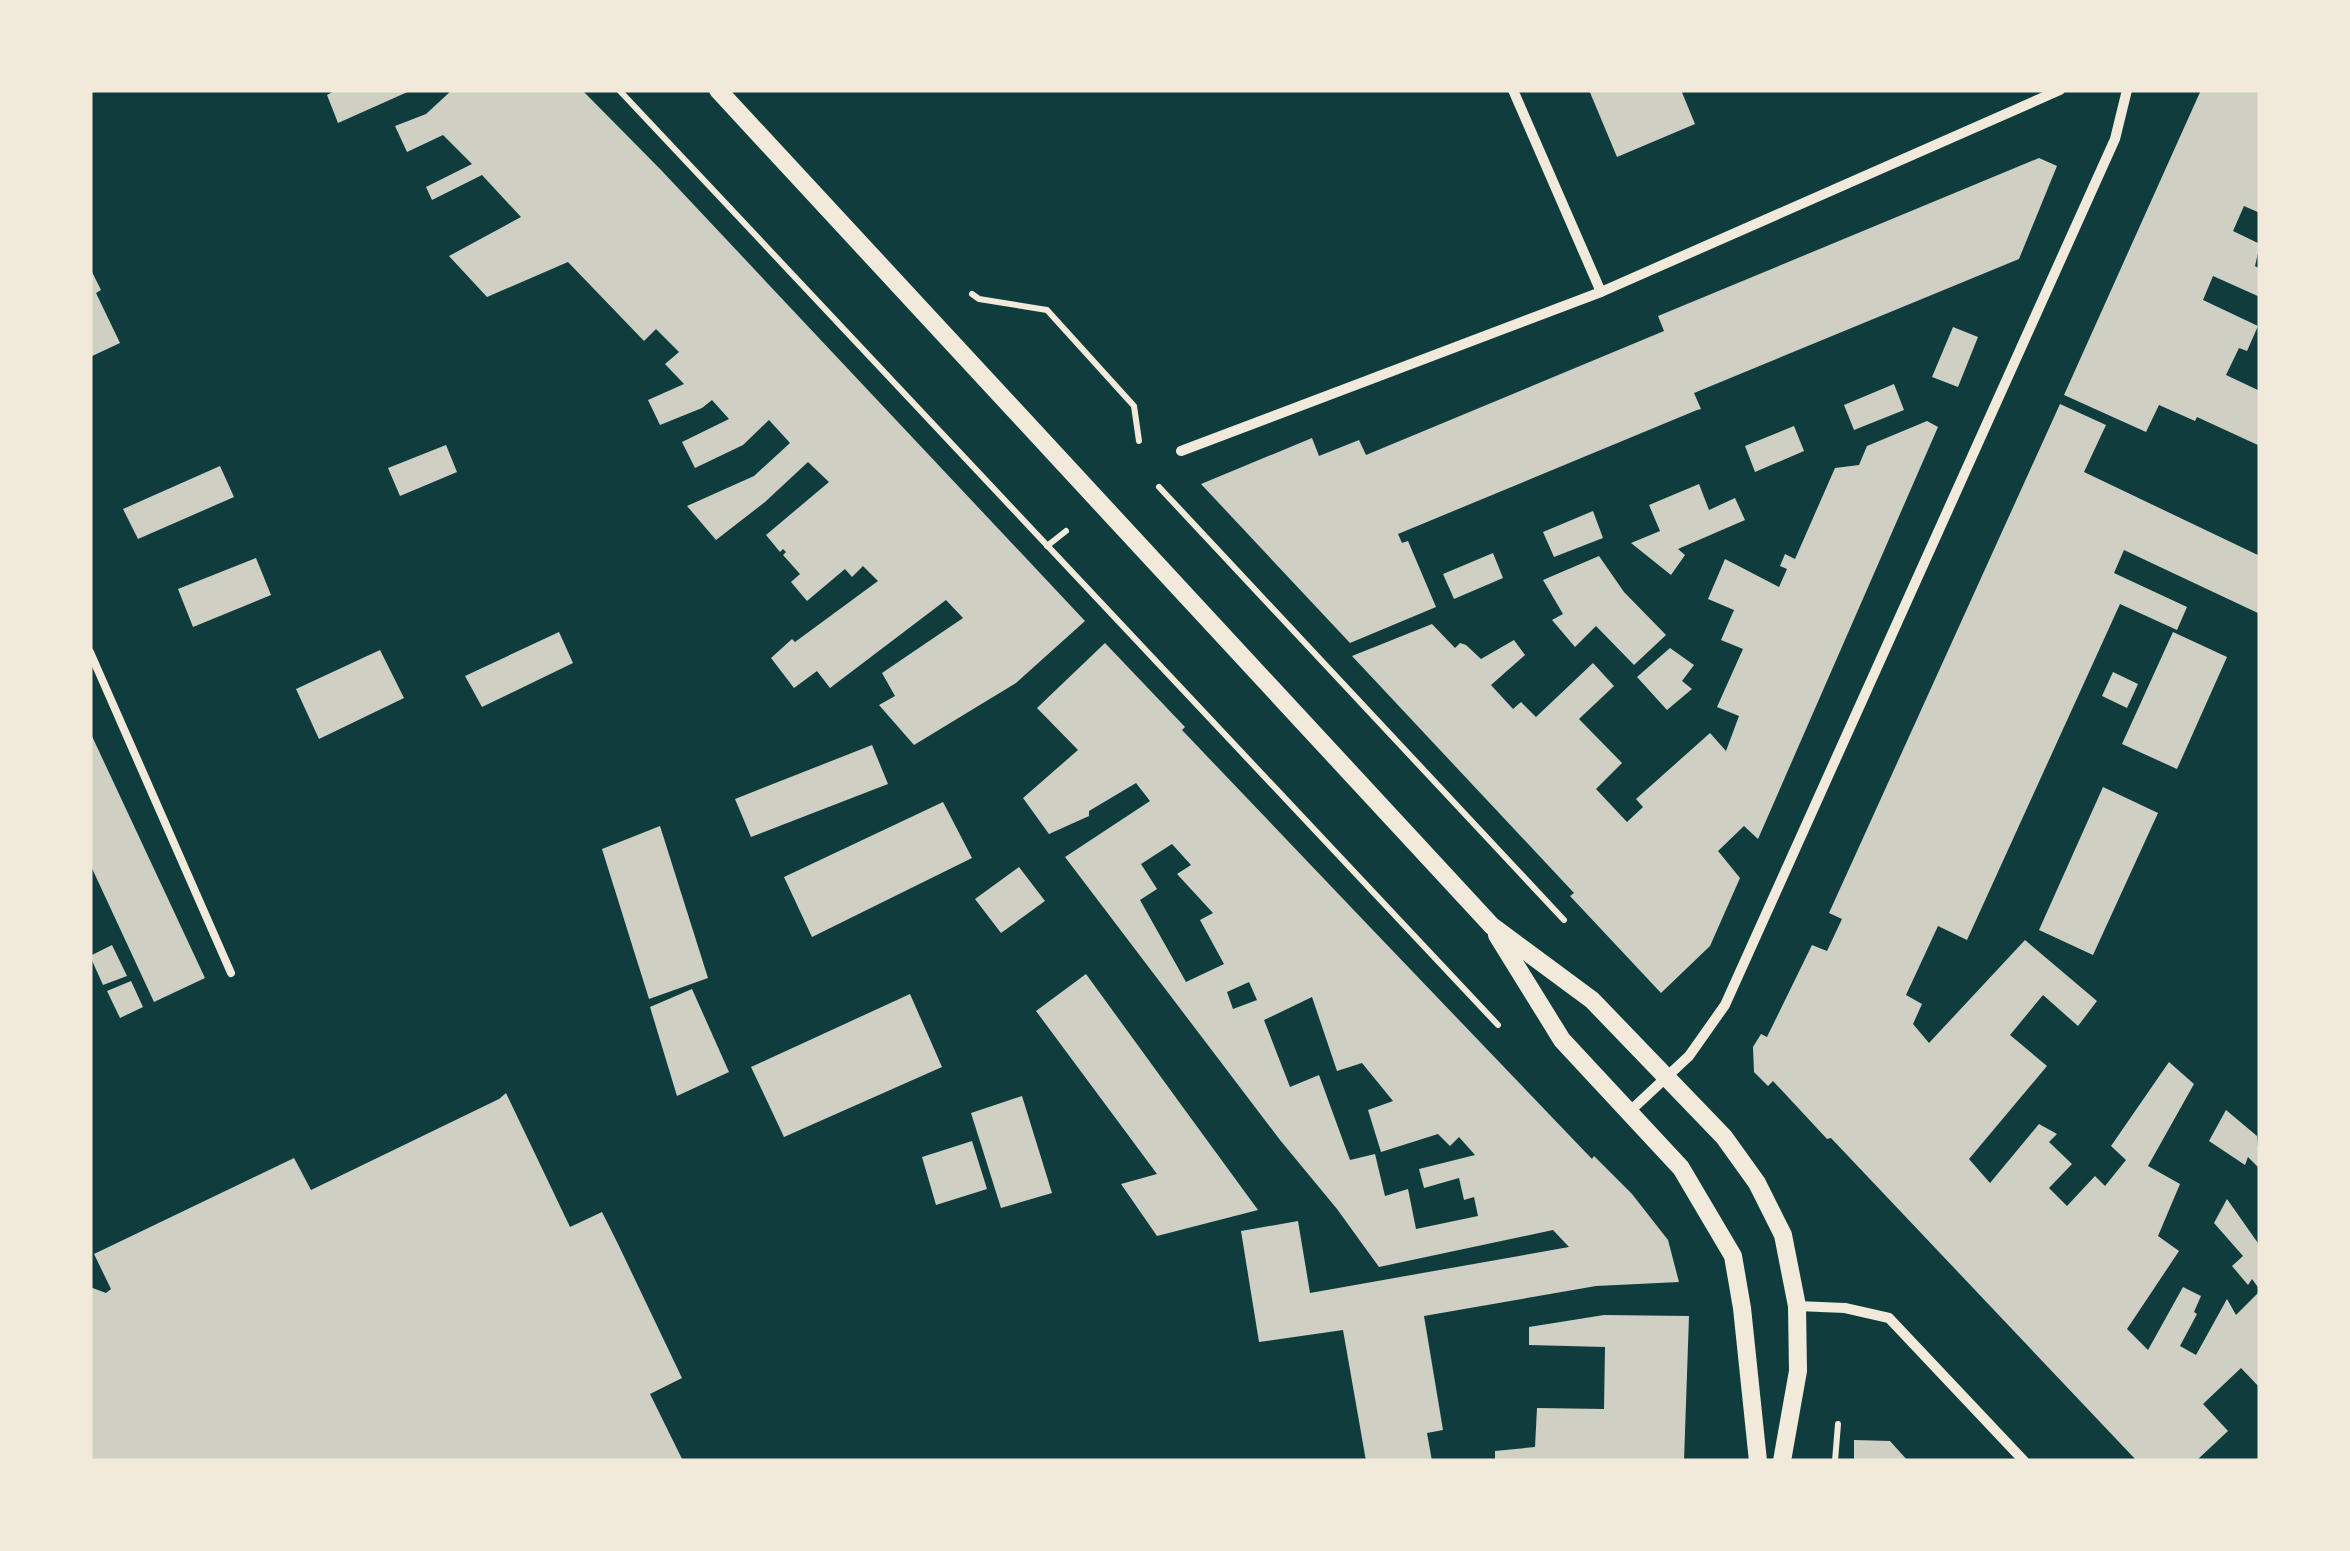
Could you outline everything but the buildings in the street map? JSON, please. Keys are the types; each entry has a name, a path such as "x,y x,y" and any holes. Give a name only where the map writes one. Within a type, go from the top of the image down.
{"street":[{"path":"718,90 1492,926 1592,1000 1724,1137 1757,1182 1782,1235 1797,1306 1798,1371 1782,1461"},
{"path":"1513,90 1601,292"},
{"path":"1181,451 1601,292 2060,90"},
{"path":"1628,1113 1688,1056 1725,1005 2107,157 2127,90"},
{"path":"1492,926 1562,1040 1681,1168 1733,1256 1758,1461"},
{"path":"1797,1306 1845,1308 1889,1318 2024,1461"}],"lane":[{"path":"90,652 231,973"}],"path":[{"path":"618,90 1501,1029"},
{"path":"966,289 978,299 1048,310 1134,406 1142,454"},
{"path":"1156,483 1570,926"}]}
